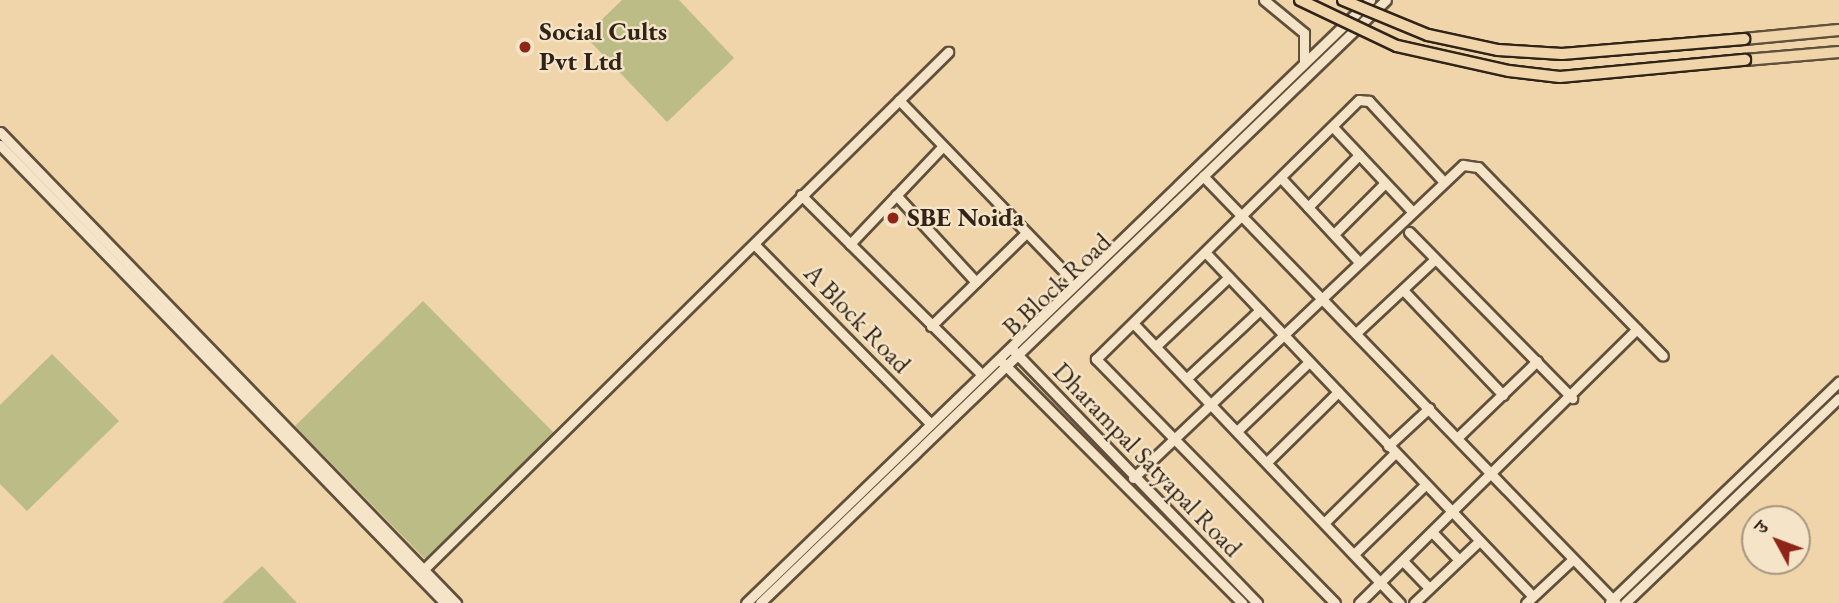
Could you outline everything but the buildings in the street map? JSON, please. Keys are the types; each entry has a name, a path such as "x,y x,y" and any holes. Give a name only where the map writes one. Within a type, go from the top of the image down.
{"main road":[{"path":"1300,0 1397,46 1509,71 1559,77 1839,52"},
{"path":"1343,0 1428,35 1498,50 1562,54 1839,30"}],"street":[{"path":"1264,0 1304,33 1304,63"},
{"name":"B Block Road","path":"1012,349 1370,0"},
{"name":"B Block Road","path":"760,603 1000,360 1203,176 1386,0"},
{"path":"421,572 948,52"},
{"path":"898,100 1076,284"},
{"path":"1335,603 1096,359 1333,127 1366,100 1443,181"},
{"path":"1333,127 1412,211"},
{"path":"0,132 421,572 445,603"},
{"path":"0,145 421,572 456,603"},
{"path":"850,244 942,146"},
{"path":"1308,207 1359,155"},
{"path":"1133,478 1443,181 1463,165 1478,167 1664,356"},
{"path":"1203,176 1613,602 1839,382"},
{"path":"1281,178 1359,262"},
{"path":"1334,234 1384,184"},
{"path":"801,195 980,373"},
{"path":"896,195 976,282"},
{"path":"1409,232 1572,398"},
{"path":"931,326 1026,233"},
{"name":"A Block Road","path":"754,244 931,424"},
{"path":"1205,252 1479,541 1530,600 1572,560"},
{"path":"1356,333 1435,259"},
{"path":"1156,346 1229,277"},
{"path":"1403,290 1503,395"},
{"path":"1186,378 1260,310"},
{"path":"1133,323 1400,603"},
{"path":"1359,603 1494,476 1637,329"},
{"name":"Dharampal Satyapal Road","path":"1012,349 1133,478 1257,603"},
{"name":"B Block Road","path":"746,603 980,373 1000,360"},
{"name":"Dharampal Satyapal Road","path":"1000,360 1242,603"},
{"path":"1457,438 1536,361"},
{"path":"1237,432 1309,362"},
{"path":"1267,463 1338,392"},
{"path":"1625,603 1839,398"},
{"path":"1388,446 1429,408"},
{"path":"1324,523 1395,453"},
{"path":"1354,554 1425,485"},
{"path":"1433,533 1459,560"},
{"path":"1414,603 1479,541"},
{"path":"1403,561 1429,588"}],"green space":[{"path":"622,0 679,0 734,58 667,122 585,36"},
{"path":"423,301 554,433 425,559 295,426"},
{"path":"52,354 119,421 27,511 0,484 0,405"},
{"path":"262,566 297,603 222,603"}],"place":[{"name":"Social Cults Pvt Ltd","path":"525,47"},
{"name":"SBE Noida","path":"893,218"}]}
